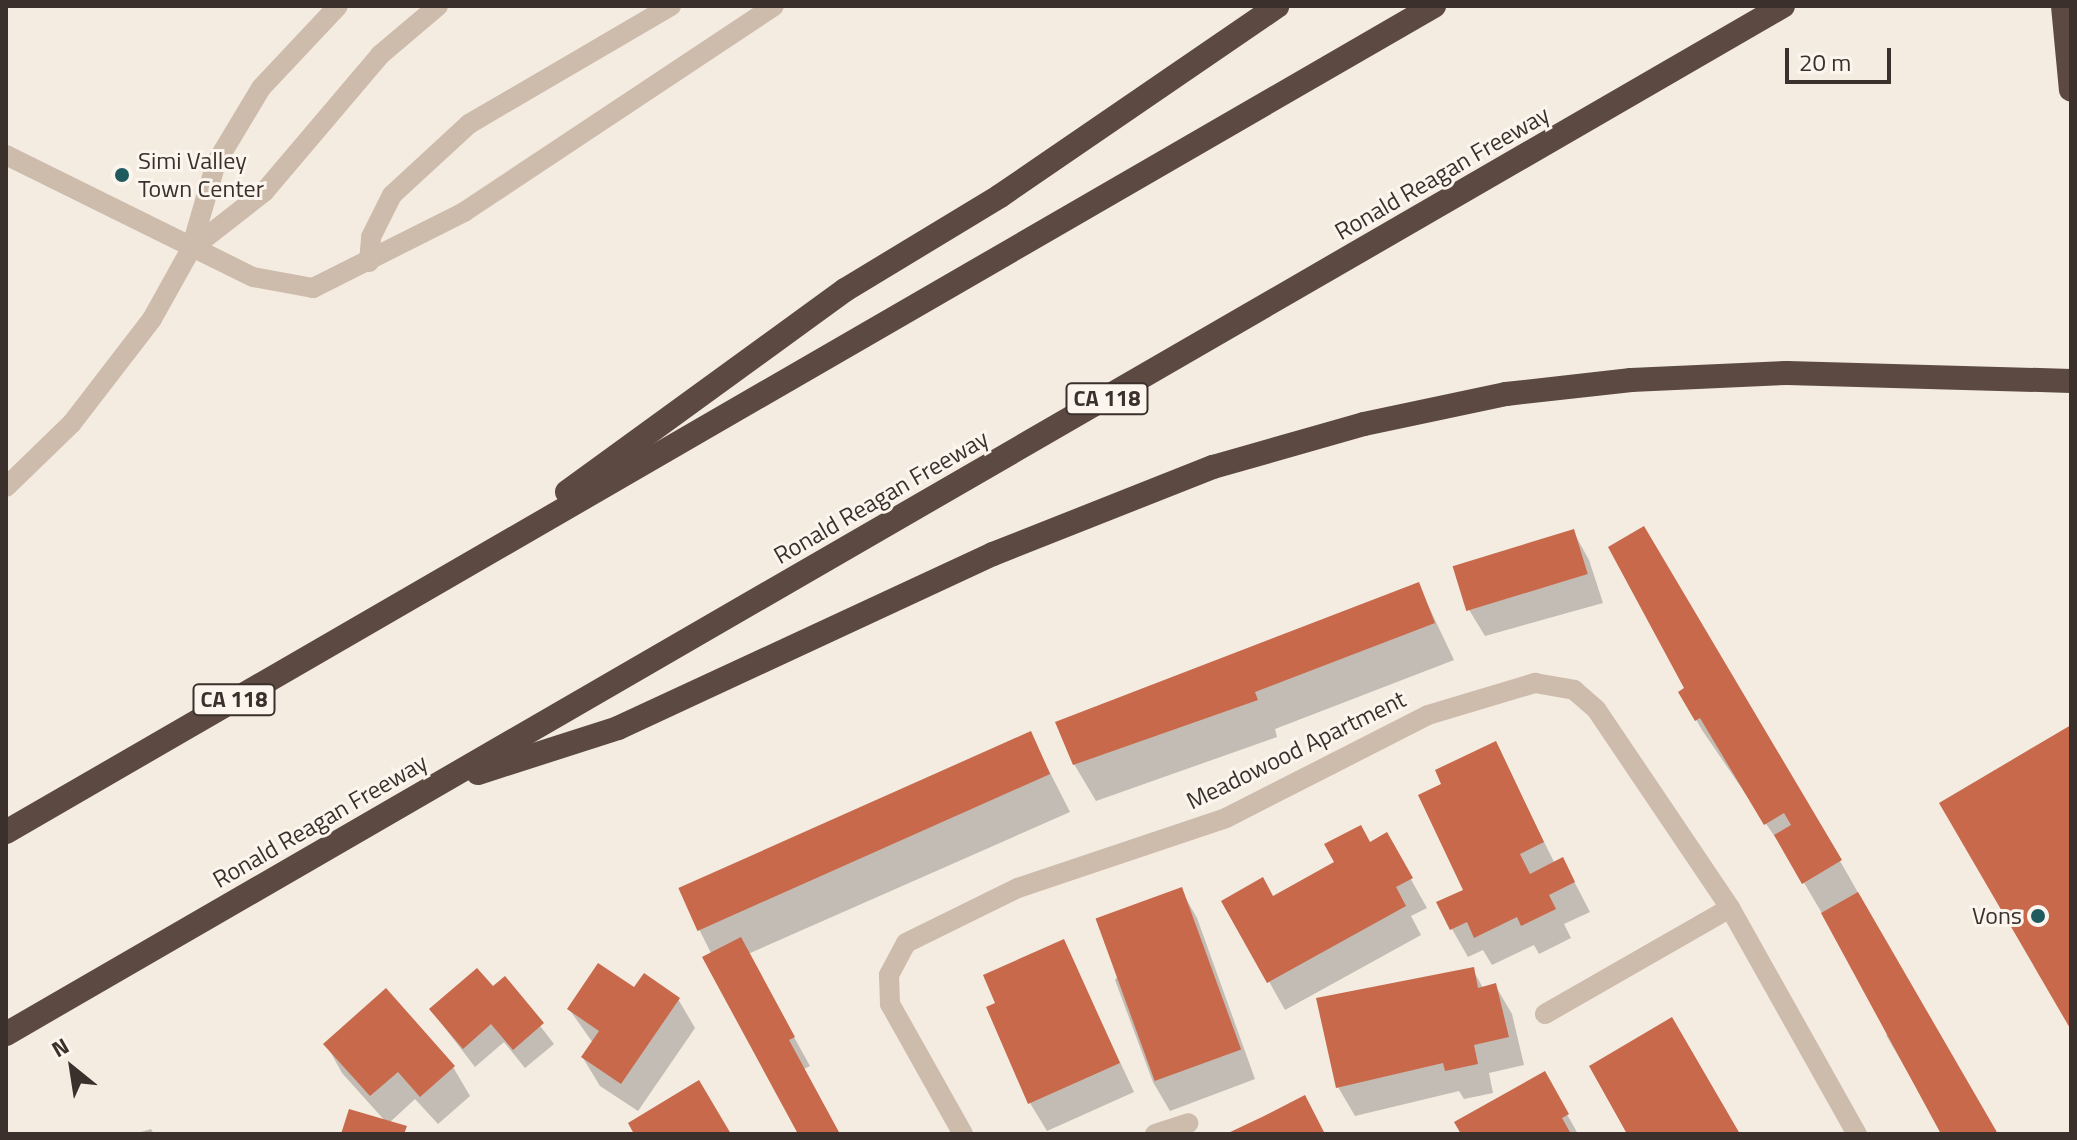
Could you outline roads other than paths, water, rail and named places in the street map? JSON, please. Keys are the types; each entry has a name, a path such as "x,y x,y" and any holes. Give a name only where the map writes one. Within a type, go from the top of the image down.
{"highway":[{"path":"462,568 845,290 1013,188 1277,6"},
{"name":"CA 118","path":"6,832 1434,6"},
{"name":"Ronald Reagan Freeway","path":"6,1034 1783,6"},
{"path":"2063,6 2071,90"},
{"path":"430,789 618,728 993,554 1213,467 1364,424 1506,394 1631,380 1787,373 2071,381"}],"street":[{"path":"6,487 72,423 152,319 191,249 216,163 261,88 338,6"},
{"path":"191,249 264,192 380,55 438,6"},
{"path":"369,262 371,237 392,195 469,124 671,6"},
{"path":"6,155 253,277 313,288 464,212 774,6"},
{"name":"Meadowood Apartment","path":"963,1134 890,1004 889,975 906,943 1018,888 1226,818 1428,715 1535,683 1574,690 1596,709 1730,908 1857,1134"},
{"path":"1545,1014 1730,908"},
{"path":"1155,1134 1188,1123"}],"place":[{"name":"Simi Valley Town Center","path":"122,175"},
{"name":"Vons","path":"2038,916"}]}
